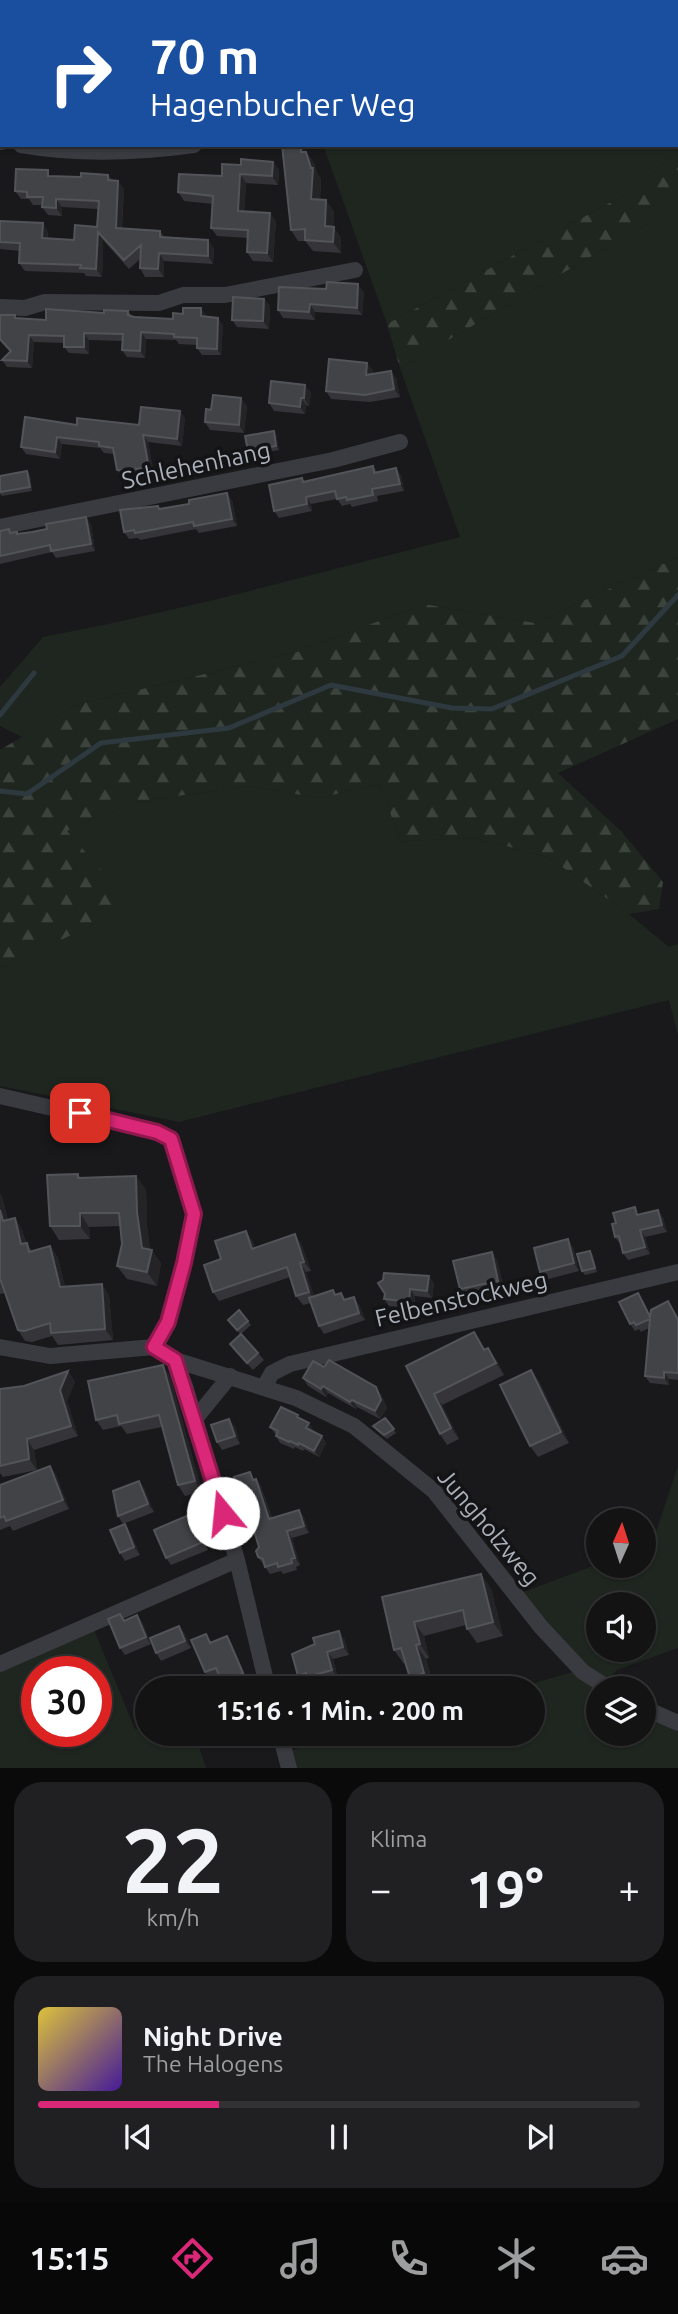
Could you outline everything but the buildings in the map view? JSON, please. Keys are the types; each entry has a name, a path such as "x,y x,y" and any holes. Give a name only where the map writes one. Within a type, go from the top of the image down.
{"street":[{"path":"33,147 99,152 178,147"},
{"path":"0,307 25,307 46,302 159,303 183,295 225,295 355,270"},
{"name":"Schlehenhang","path":"0,527 333,460 400,442"},
{"path":"0,1096 157,1132 171,1139 194,1214 168,1322 154,1347 50,1356 0,1348"},
{"name":"Felbenstockweg","path":"264,1387 272,1373 290,1364 678,1272"},
{"name":"Jungholzweg","path":"154,1347 175,1360 296,1398 354,1426 434,1491 541,1627 589,1676"},
{"path":"175,1360 237,1560 265,1676"},
{"path":"195,1419 230,1376"},
{"path":"0,1664 237,1560"},
{"path":"656,1713 678,1723"},
{"path":"282,1746 284,1766"}],"green space":[{"path":"324,147 678,147 639,187 387,324"},
{"path":"678,149 678,197 654,220 400,368 387,324 639,187"},
{"path":"678,197 678,557 535,623 424,604 297,652 75,705 22,737 0,726 0,687 43,637 214,600 460,537 400,368 654,220"},
{"path":"678,557 678,719 558,773 622,832 663,882 659,909 629,914 548,857 475,838 400,841 380,784 319,798 248,786 135,802 67,831 132,906 0,969 0,750 75,705 297,652 424,604 535,623"},
{"path":"380,784 400,841 475,838 548,857 629,914 669,947 678,944 678,1035 669,1000 179,1122 0,1086 0,969 131,906 66,831 135,802 248,786 319,798"},
{"path":"678,1466 678,1648 656,1656 656,1592 586,1592 586,1662 639,1662 617,1670 611,1676 586,1676 586,1746 656,1746 656,1720 678,1732 678,1768 294,1768 297,1767 292,1750 306,1746 545,1746 545,1680 587,1668 518,1594 586,1568 586,1578 656,1578 656,1532"},
{"path":"92,1625 105,1656 21,1656 21,1747 112,1747 112,1673 135,1729 135,1746 199,1746 206,1768 0,1768 0,1664"}],"waterway":[{"path":"0,791 27,794 101,743 229,728 331,685 452,708 492,709 622,656 678,595"},
{"path":"0,715 34,673"}],"route":[{"path":"80,1113 157,1132 171,1139 194,1214 168,1322 154,1347 175,1360 223,1513"}]}
